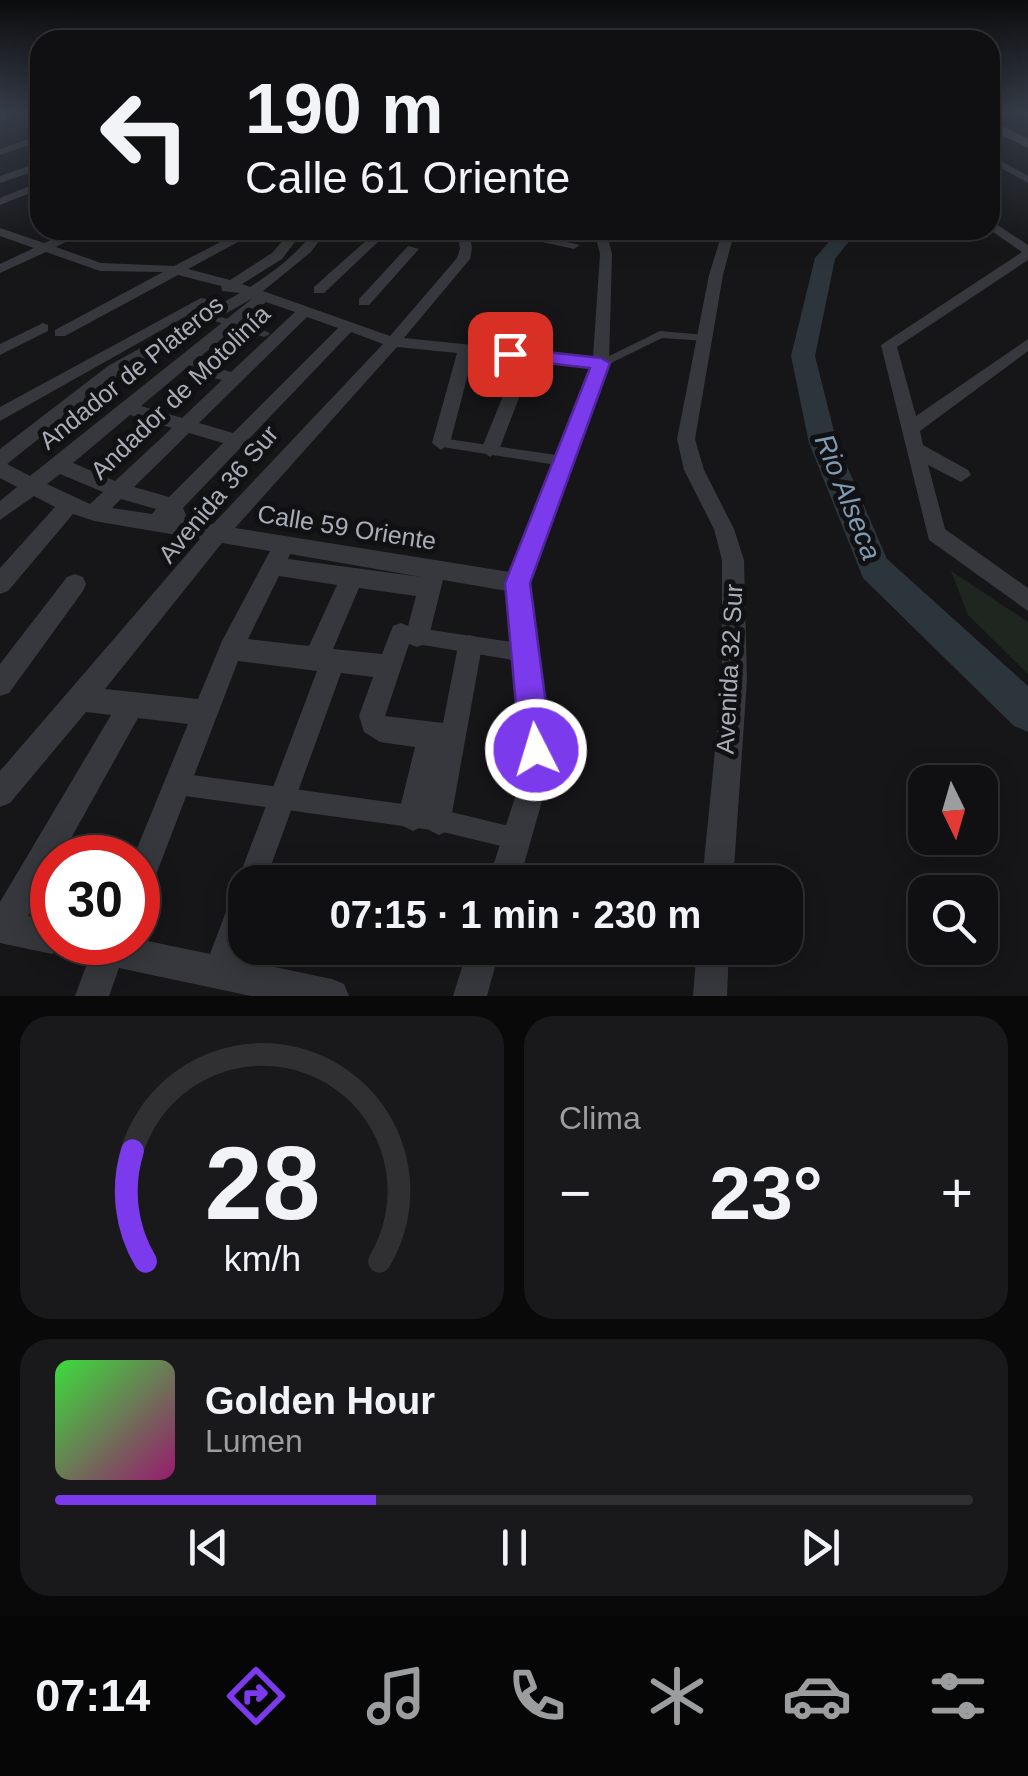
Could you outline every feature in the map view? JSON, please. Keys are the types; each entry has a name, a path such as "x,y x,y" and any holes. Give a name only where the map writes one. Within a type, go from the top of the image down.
{"street":[{"path":"1,176 13,164 28,158"},
{"path":"13,164 30,167"},
{"path":"1000,165 1025,174"},
{"path":"1000,167 1025,174"},
{"path":"1,176 30,169"},
{"path":"1,176 30,184"},
{"path":"0,202 30,189"},
{"path":"1000,231 1028,252 888,345 936,534 1028,601"},
{"path":"0,232 100,267 178,270 232,285 393,342 601,363 660,334 706,338"},
{"path":"0,268 62,240"},
{"path":"0,350 52,330 233,240"},
{"path":"7,411 232,285 277,256 290,240"},
{"path":"0,459 114,370 206,315 257,294 292,265 313,240"},
{"path":"319,290 409,248 412,240"},
{"name":"Avenida 36 Sur","path":"0,792 215,536 393,342 463,259 464,240"},
{"path":"547,240 574,245"},
{"path":"509,865 530,794 536,750 518,583 601,363 606,254 602,240"},
{"name":"Avenida 32 Sur","path":"718,865 735,595 732,556 687,451 688,420 726,240"},
{"path":"364,302 377,260 373,241"},
{"name":"Andador de Plateros","path":"0,512 232,323 257,294"},
{"name":"Andador de Motolinía","path":"94,513 184,424 226,376 304,311"},
{"path":"206,315 270,336"},
{"path":"155,524 348,326"},
{"path":"466,350 442,443 563,461"},
{"path":"911,439 1024,352"},
{"path":"490,450 527,356"},
{"path":"183,364 226,376"},
{"path":"7,411 38,409 48,419"},
{"path":"130,409 236,440"},
{"path":"911,439 961,474"},
{"path":"56,464 117,490 172,506 183,529"},
{"name":"Calle 59 Oriente","path":"0,469 68,505 215,536 278,556 432,578 518,583"},
{"path":"0,584 68,505"},
{"path":"157,835 231,650 278,556 352,577 432,578 409,635 388,666 373,723 380,729 443,736"},
{"path":"256,865 352,577"},
{"path":"3,676 75,584"},
{"path":"409,635 526,653"},
{"path":"426,818 443,736 470,646"},
{"path":"231,650 388,666"},
{"path":"81,699 208,712"},
{"path":"30,933 2,927 132,704"},
{"path":"178,784 426,818 516,839"},
{"path":"220,972 228,948"},
{"path":"160,958 286,991 332,996"},
{"path":"92,996 104,965"},
{"path":"470,996 479,965"},
{"path":"710,996 712,965"}],"shaded area":[{"path":"951,571 1028,622 1028,674 968,615"}],"waterway":[{"name":"Rio Alseca","path":"840,240 825,258 803,356 823,443 875,568 1028,712"}],"route":[{"path":"510,354 601,363 518,583 536,750"}]}
